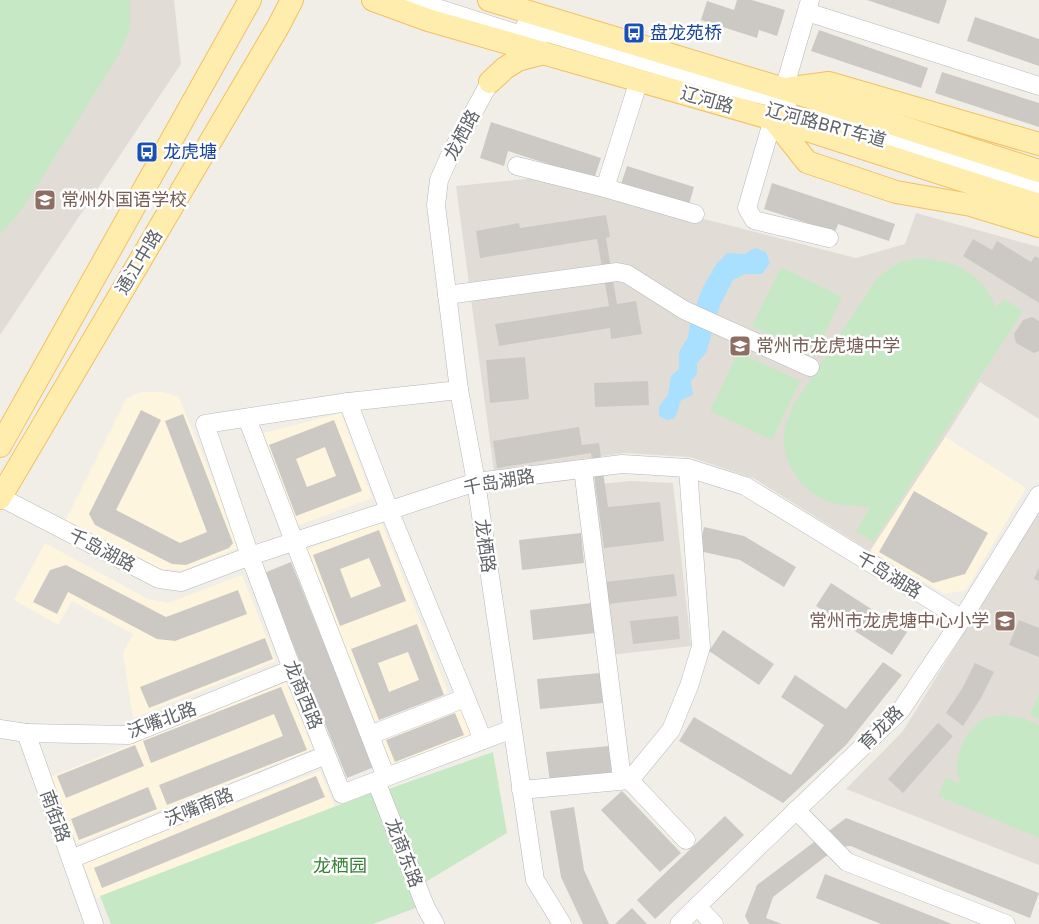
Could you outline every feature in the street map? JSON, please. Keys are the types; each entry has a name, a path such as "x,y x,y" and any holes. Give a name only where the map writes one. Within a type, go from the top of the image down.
{"main road":[{"name":"通江中路","path":"0,446 250,0"},
{"name":"通江中路","path":"0,497 278,27 292,0"},
{"name":"辽河路","path":"373,0 428,20 639,80 778,104 1039,171"},
{"name":"辽河路","path":"489,0 778,104 1039,205"},
{"path":"472,33 490,49 494,64 490,82"},
{"path":"490,82 505,68 518,60 544,53"},
{"path":"1039,144 829,83 778,104 807,162 896,192 971,205 1039,226"}],"street":[{"name":"辽河路BRT车道","path":"412,0 736,102 808,105 1039,180"},
{"name":"辽河路BRT车道","path":"441,0 735,88 815,120 1039,188"},
{"path":"829,238 754,220 747,208 808,6 1039,86"},
{"path":"605,188 639,80"},
{"name":"龙栖路","path":"490,82 439,180 436,205 459,390 476,482 535,880 562,924"},
{"path":"517,166 605,188 695,214"},
{"path":"446,295 617,272 627,274 684,310 810,367"},
{"path":"247,418 348,402 459,390"},
{"path":"348,402 389,510 483,740"},
{"name":"龙商西路","path":"247,418 205,424 250,556 292,669 342,794 512,729"},
{"name":"龙商东路","path":"247,418 370,735 381,779 426,908 436,924"},
{"name":"千岛湖路","path":"0,497 159,579 181,582 294,541 476,482 622,464 688,468 745,486 962,619"},
{"path":"521,790 630,780 671,730 690,686 701,647 688,468"},
{"path":"583,469 621,771 686,840"},
{"name":"育龙路","path":"679,924 900,710 962,619 1039,495"},
{"name":"沃嘴北路","path":"26,733 128,735 292,669"},
{"path":"370,735 465,698"},
{"path":"0,728 26,733"},
{"name":"南街路","path":"26,733 94,924"},
{"name":"沃嘴南路","path":"71,859 326,755"},
{"path":"796,810 847,862 1006,924"},
{"path":"697,906 714,924"}],"shaded area":[{"name":"常州外国语学校","path":"0,0 174,0 181,64 0,335"},
{"name":"常州市龙虎塘中学","path":"536,178 856,258 905,244 916,213 1039,247 1039,419 980,382 870,551 755,479 690,457 624,453 494,472 456,186"},
{"path":"141,392 163,392 179,397 240,547 184,570 161,569 65,521 126,399"},
{"path":"341,413 372,498 296,526 260,434"},
{"path":"945,437 1026,488 966,590 945,594 870,551"},
{"path":"631,481 673,483 691,646 610,655 589,485"},
{"name":"常州市龙虎塘中心小学","path":"1039,511 1039,865 846,789 903,731"},
{"path":"381,521 448,693 371,723 303,551"},
{"path":"45,543 148,599 168,603 242,575 276,661 133,718 123,653 133,634 72,601 58,625 14,600"},
{"path":"286,682 313,749 77,844 50,777"},
{"path":"461,705 473,737 389,770 376,738"},
{"path":"320,771 335,807 100,896 97,899 83,863"}],"green space":[{"path":"0,0 130,0 130,30 118,56 23,208 0,234"},
{"path":"919,258 940,261 959,267 975,277 983,285 996,308 1004,299 1023,311 873,542 856,531 871,506 844,505 829,502 809,491 794,473 789,462 785,451 785,428 793,406 877,278 899,262"},
{"path":"781,267 842,297 814,356 752,326"},
{"path":"738,352 800,381 772,440 710,411"},
{"path":"1039,693 1039,719 1030,715"},
{"path":"1006,715 1025,719 1039,725 1039,838 938,796 945,778 960,783 957,760 965,739 975,726 986,718"},
{"path":"493,752 507,833 424,883 386,790"},
{"name":"龙栖园","path":"373,792 418,907 373,924 111,924 100,896"}],"water":[{"path":"755,248 766,252 770,263 762,274 745,274 733,280 720,305 706,353 697,363 697,374 691,381 693,395 681,400 675,418 667,420 659,416 659,406 668,395 671,376 679,369 679,352 688,337 690,323 702,289 715,266 727,253 744,254"}],"building":[{"path":"737,0 752,0 785,10 777,36 759,30 757,38 701,20 707,1 734,10"},
{"path":"867,0 947,0 939,24"},
{"path":"975,17 1039,39 1039,66 967,41"},
{"path":"819,30 928,68 921,88 811,51"},
{"path":"942,72 1039,103 1039,127 935,93"},
{"path":"491,122 601,158 594,179 508,151 504,166 480,158"},
{"path":"627,166 694,187 688,208 620,187"},
{"path":"772,183 895,224 889,241 838,224 835,232 764,209"},
{"path":"606,215 610,237 606,238 617,304 636,301 642,334 611,339 610,328 499,346 495,324 609,306 597,239 480,258 476,231 519,223 520,228"},
{"path":"973,239 992,250 997,241 1031,262 1035,256 1039,258 1039,303 963,256"},
{"path":"1032,317 1039,321 1039,351 1034,353 1016,343 1014,334 1023,320"},
{"path":"525,357 529,399 490,403 486,360"},
{"path":"648,381 649,405 595,407 594,383"},
{"path":"141,410 161,420 116,510 180,543 207,532 165,421 183,414 233,543 229,548 186,565 172,564 95,525 89,514"},
{"path":"334,420 362,491 296,516 269,445","holes":["325,447 336,476 307,487 296,459"]},
{"path":"579,427 582,445 599,443 608,507 660,502 664,541 604,548 591,453 497,468 493,441"},
{"path":"914,491 988,533 965,574 933,583 879,552"},
{"path":"704,527 744,536 796,567 784,587 740,560 699,551"},
{"path":"379,530 406,601 340,626 313,555","holes":["369,558 381,586 351,598 340,569"]},
{"path":"581,533 584,563 522,570 519,540"},
{"path":"291,562 374,767 347,778 264,573"},
{"path":"66,565 166,617 238,590 247,614 175,641 157,639 68,592 57,614 33,602 50,570"},
{"path":"1039,567 1039,581 1034,579"},
{"path":"674,574 677,596 608,604 605,582"},
{"path":"831,583 907,632 892,655 816,606"},
{"path":"592,603 595,633 533,640 530,610"},
{"path":"678,616 680,639 633,644 630,621"},
{"path":"1019,620 1039,628 1039,657 1009,645"},
{"path":"417,624 444,695 379,720 351,649","holes":["408,652 419,680 389,692 378,663"]},
{"path":"723,630 774,664 759,685 709,651"},
{"path":"265,638 273,659 149,708 140,687"},
{"path":"883,662 902,675 846,745 783,803 679,741 694,717 791,775 824,725 781,697 795,675 846,709"},
{"path":"975,663 994,672 981,698 963,726 946,713 963,687"},
{"path":"600,673 603,703 540,709 537,679"},
{"path":"281,687 307,750 167,805 159,785 283,736 274,714 151,763 143,741"},
{"path":"455,713 464,735 395,762 386,740"},
{"path":"938,723 953,736 903,793 888,779"},
{"path":"135,745 144,766 66,798 57,776"},
{"path":"609,746 612,776 550,782 546,752"},
{"path":"316,776 325,797 102,888 94,868"},
{"path":"148,787 157,809 79,840 71,819"},
{"path":"622,791 681,853 660,872 601,810"},
{"path":"574,807 584,870 609,924 583,924 561,877 550,811"},
{"path":"725,816 744,835 655,919 637,900"},
{"path":"846,818 1039,893 1030,918 851,846 838,847 773,897 766,918 782,924 749,924 745,916 757,885"},
{"path":"825,874 952,924 881,924 816,898"},
{"path":"632,908 647,924 615,924"}],"place":[{"name":"盘龙苑桥","path":"634,33"},
{"name":"龙虎塘","path":"147,152"},
{"name":"常州外国语学校","path":"45,200"},
{"name":"常州市龙虎塘中学","path":"740,346"},
{"name":"常州市龙虎塘中心小学","path":"1005,621"}]}
